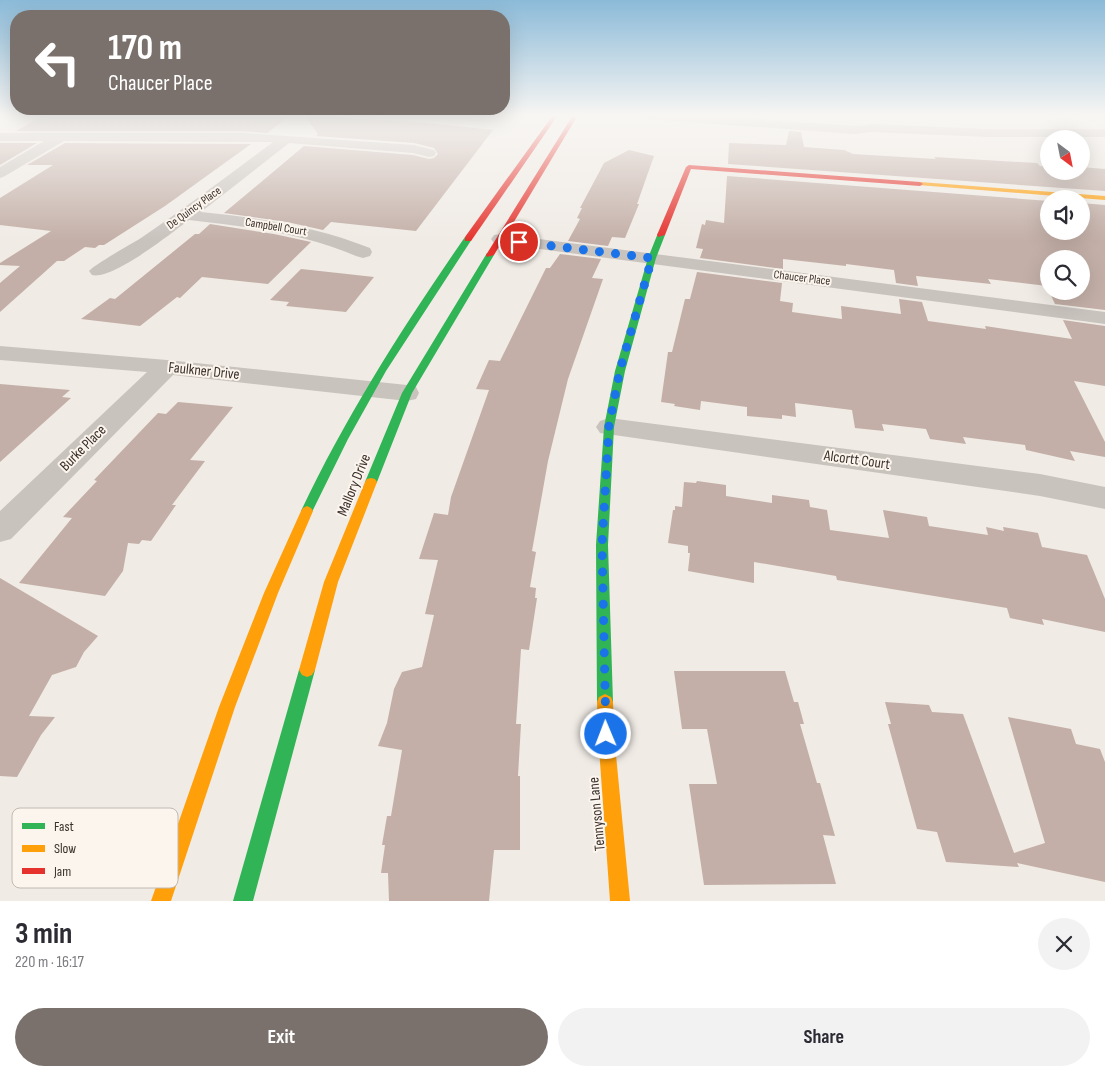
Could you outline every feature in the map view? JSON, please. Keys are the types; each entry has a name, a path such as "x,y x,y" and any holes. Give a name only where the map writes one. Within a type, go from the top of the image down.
{"main road":[{"path":"178,851 227,706 271,593 324,473 369,389 442,276 526,157"},
{"name":"Mallory Drive","path":"243,901 331,582 407,393 550,157"},
{"name":"Tennyson Lane","path":"620,901 606,724 602,545 609,426 620,370 652,258 689,167 1105,198"},
{"path":"161,901 165,888"}],"street":[{"path":"0,173 27,157"},
{"name":"De Quincy Place","path":"98,271 120,260 186,215 262,157"},
{"name":"Campbell Court","path":"186,215 301,230 337,240 363,252"},
{"name":"Chaucer Place","path":"500,239 1105,318"},
{"name":"Faulkner Drive","path":"0,353 167,366 407,393"},
{"name":"Burke Place","path":"0,530 167,366"},
{"name":"Alcortt Court","path":"609,426 1040,485 1105,498"}],"building":[{"path":"0,157 13,157 0,165"},
{"path":"41,157 233,157 165,206 104,245 99,245 95,248 85,247 64,261 57,261 0,312 0,283 20,266 0,265 0,263 51,231 0,225 0,198 53,165 27,165"},
{"path":"291,157 472,157 416,231 331,222 323,230 287,222 224,213"},
{"path":"615,157 654,157 637,204 639,204 625,238 612,237 608,246 568,241 580,219 577,218 582,208 580,208 604,163"},
{"path":"728,157 904,157 936,159 935,157 1037,163 1040,166 1040,180 1090,180 1090,168 1105,169 1105,191 728,164"},
{"path":"727,176 1040,200 1040,240 1090,240 1090,204 1105,205 1105,310 1055,304 1053,300 1090,300 1090,250 1040,250 1040,285 988,279 991,284 916,276 918,286 896,283 894,270 783,259 783,269 700,258 703,249 696,248 702,224 705,225 706,220 724,223"},
{"path":"210,224 311,242 268,284 202,277 180,298 177,297 140,326 81,319 110,298 115,299"},
{"path":"560,254 601,259 592,278 603,279 568,379 548,461 532,551 536,552 530,587 536,588 535,598 537,598 529,650 521,649 516,724 521,724 518,776 520,776 520,850 494,850 489,901 389,901 388,873 381,873 385,845 382,845 387,816 391,816 402,750 378,746 387,723 394,689 402,672 422,667 434,615 425,614 438,560 419,559 434,513 448,515 451,497 489,390 476,389 489,360 500,361 546,268 550,268"},
{"path":"301,269 374,277 346,312 286,306 289,302 270,300"},
{"path":"697,272 782,283 780,301 793,303 792,312 842,319 841,306 901,314 899,299 922,302 928,321 986,329 985,326 1072,339 1063,320 1105,326 1105,386 1074,381 1105,442 1105,457 1070,451 1075,461 1026,450 1025,445 963,437 966,444 930,439 926,429 882,424 884,431 855,428 852,410 795,403 796,417 782,415 782,419 747,416 747,407 701,401 700,410 661,402 668,352 672,352 685,299 690,299"},
{"path":"0,384 70,390 62,397 71,398 0,462"},
{"path":"178,402 233,407 190,460 205,461 172,505 176,505 151,541 142,540 139,544 128,543 123,571 105,596 19,583 72,518 63,517 97,481 94,480 158,413 166,414"},
{"path":"697,481 726,485 726,496 772,503 772,495 809,500 810,507 827,510 830,530 889,538 883,510 927,517 929,526 988,535 986,527 1004,531 1003,527 1038,533 1042,547 1087,555 1105,599 1105,632 1042,619 1044,625 1010,618 1007,608 837,580 836,576 754,562 754,583 688,571 690,553 688,553 688,546 668,543 673,510 675,510 675,506 682,507 684,482 696,483"},
{"path":"0,578 98,636 84,652 76,667 52,675 29,716 55,717 41,735 17,777 0,776"},
{"path":"674,671 785,671 794,702 798,702 804,724 800,724 835,836 823,835 836,884 704,885 689,784 717,784 707,729 682,729"},
{"path":"885,702 929,705 932,712 963,714 1014,853 1045,843 1008,717 1071,729 1076,744 1100,749 1105,762 1105,882 1017,863 1019,867 946,862 937,832 917,829 888,724 891,724"}],"traffic: fast":[{"path":"605,702 602,545 609,427 620,371 652,258 661,235"},
{"path":"307,511 342,439 381,371 468,239"},
{"path":"371,482 407,393 490,255"},
{"path":"243,901 307,670"}],"traffic: slow":[{"path":"920,184 1105,198"},
{"path":"307,670 331,582 371,482"},
{"path":"178,851 227,707 271,593 307,511"},
{"path":"605,702 620,901"},
{"path":"161,901 165,888"}],"traffic: jam":[{"path":"468,239 526,157"},
{"path":"490,255 550,157"},
{"path":"661,235 689,167 920,184"}],"route":[{"path":"519,242 652,258 620,370 609,426 602,545 606,734"}]}
